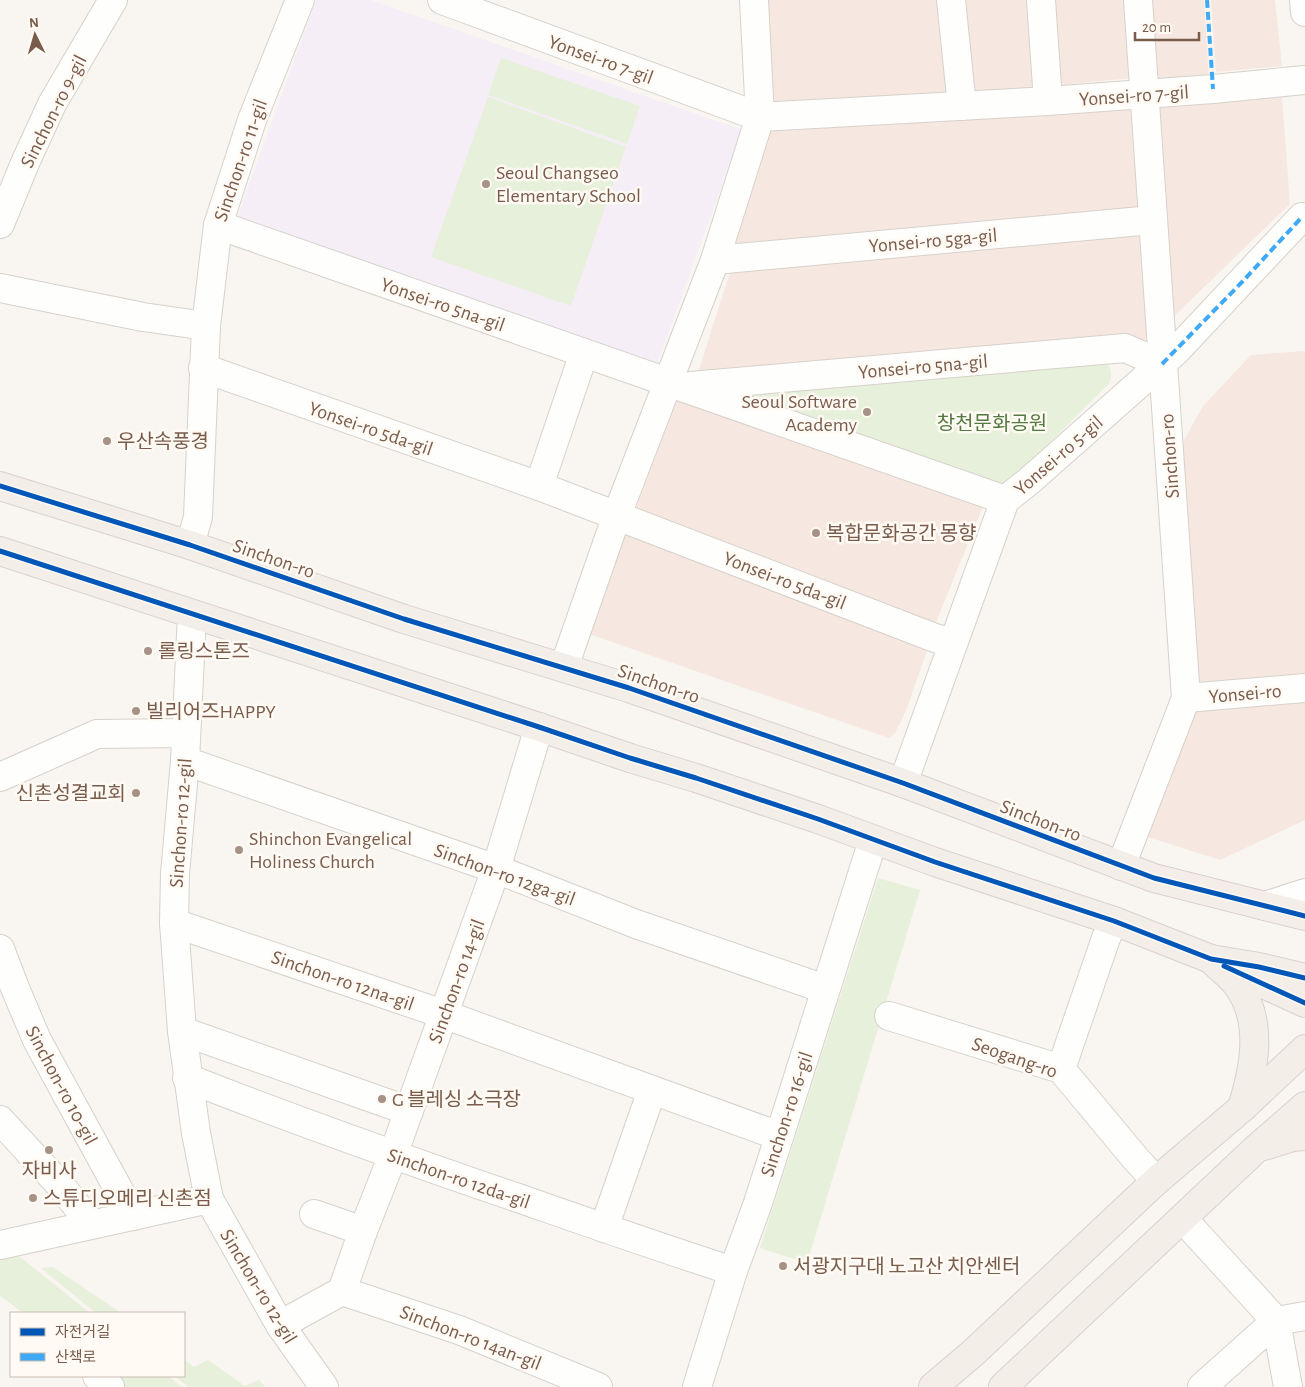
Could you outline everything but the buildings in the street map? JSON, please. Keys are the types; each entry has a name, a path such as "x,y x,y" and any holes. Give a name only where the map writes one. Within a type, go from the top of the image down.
{"main road":[{"name":"Sinchon-ro","path":"0,486 190,545 404,620 629,688 904,783 1154,878 1305,916"},
{"path":"0,551 696,778 935,862 1114,921 1211,959 1305,1003"},
{"path":"1211,959 1259,967 1305,978"},
{"path":"1211,959 1238,986 1252,1019 1254,1034 1253,1068 1242,1108"},
{"path":"933,1387 973,1353 1156,1181 1242,1108 1305,1049"},
{"path":"1003,1386 1258,1147 1305,1106"},
{"path":"1258,1147 1293,1137 1305,1136"},
{"path":"965,1387 963,1374 973,1353"}],"street":[{"name":"Sinchon-ro 9-gil","path":"0,224 52,104 113,0"},
{"name":"Sinchon-ro 11-gil","path":"190,545 198,517 203,368 218,225 252,120 300,0"},
{"name":"Yonsei-ro 7-gil","path":"442,0 760,117 1048,101 1305,80"},
{"path":"564,667 616,515 675,385 760,117 754,0"},
{"path":"952,0 962,106"},
{"path":"1041,0 1048,101"},
{"path":"1138,0 1162,364"},
{"path":"1304,0 1305,12"},
{"name":"Yonsei-ro 5-gil","path":"904,783 1005,500 1162,364 1302,218"},
{"name":"Yonsei-ro 5ga-gil","path":"715,260 1152,220"},
{"name":"Yonsei-ro 5na-gil","path":"218,225 1005,500"},
{"path":"0,288 142,317 206,326"},
{"name":"Yonsei-ro 5na-gil","path":"675,385 1126,348 1162,364"},
{"path":"539,486 584,353"},
{"name":"Sinchon-ro","path":"1121,866 1186,698 1162,364"},
{"name":"Yonsei-ro 5da-gil","path":"203,368 389,435 539,486 935,638 954,643"},
{"name":"Sinchon-ro 12-gil","path":"192,614 185,761 175,874 174,923 182,1031 196,1133 209,1199 280,1326 324,1387"},
{"name":"Yonsei-ro","path":"1186,698 1305,688"},
{"name":"Sinchon-ro 14-gil","path":"342,1291 363,1231 410,1111 443,1014 496,870 539,727"},
{"path":"0,776 97,734 185,733"},
{"name":"Sinchon-ro 12ga-gil","path":"185,761 496,870 636,924 825,989"},
{"name":"Sinchon-ro 16-gil","path":"697,1387 733,1272 758,1203 873,840"},
{"path":"1265,906 1305,892"},
{"path":"1061,1070 1106,938 1114,921"},
{"name":"Sinchon-ro 12na-gil","path":"174,923 443,1014 779,1136"},
{"name":"Sinchon-ro 10-gil","path":"0,949 37,1040 133,1216"},
{"name":"Seogang-ro","path":"889,1016 1061,1070 1156,1181"},
{"path":"182,1031 410,1111"},
{"name":"Sinchon-ro 12da-gil","path":"187,1078 393,1155 733,1272"},
{"path":"604,1228 652,1090"},
{"path":"0,1120 61,1186 91,1224"},
{"path":"0,1245 209,1199"},
{"path":"314,1214 363,1231"},
{"path":"1183,1218 1276,1321 1288,1387"},
{"path":"280,1326 342,1291"},
{"name":"Sinchon-ro 14an-gil","path":"342,1291 459,1330 598,1387"},
{"path":"1202,1387 1276,1321 1305,1316"},
{"path":"98,1377 110,1387"}],"shaded area":[{"name":"Seoul Changseo Elementary School","path":"316,0 371,0 742,130 656,367 236,221"},
{"path":"764,0 1126,0 1134,78 790,109 769,106"},
{"path":"1147,0 1204,0 1209,79 1153,84"},
{"path":"1211,0 1275,0 1282,66 1216,72"},
{"path":"1282,96 1290,204 1170,320 1156,107"},
{"path":"1138,106 1144,212 733,245 765,132"},
{"path":"1149,230 1150,339 697,376 730,272"},
{"path":"1305,351 1305,675 1198,682 1178,451 1203,406 1251,355"},
{"path":"679,395 985,501 935,625 635,511"},
{"path":"626,528 929,645 906,711 895,733 889,738 589,634"},
{"path":"1305,697 1305,820 1220,860 1148,837 1197,707"}],"green space":[{"path":"501,58 640,106 627,144 488,95"},
{"path":"488,97 626,147 571,306 431,257"},
{"name":"창천문화공원","path":"1106,362 1111,373 1109,384 1006,486 715,393"},
{"path":"878,878 920,890 807,1263 760,1248"},
{"path":"0,1241 89,1312 22,1312 0,1296"},
{"path":"53,1267 120,1312 95,1312 41,1268"},
{"path":"185,1360 194,1367 208,1360 245,1386 259,1380 265,1387 189,1387 175,1377 185,1377"},
{"path":"109,1377 169,1377 182,1387 123,1387"}],"marked path":[{"path":"1207,0 1213,89"},
{"path":"1162,364 1302,217"}],"cycle path":[{"path":"0,486 190,545 404,619 629,688 903,783 1154,878 1305,916"},
{"path":"0,551 818,819 935,862 1114,921 1211,959 1259,967 1305,978"},
{"path":"1224,966 1305,1003"}],"place":[{"name":"Seoul Changseo Elementary School","path":"486,184"},
{"name":"Seoul Software Academy","path":"867,412"},
{"name":"우산속풍경","path":"107,441"},
{"name":"복합문화공간 몽향","path":"816,533"},
{"name":"롤링스톤즈","path":"148,651"},
{"name":"빌리어즈HAPPY","path":"136,711"},
{"name":"신촌성결교회","path":"136,793"},
{"name":"Shinchon Evangelical Holiness Church","path":"239,850"},
{"name":"G 블레싱 소극장","path":"382,1099"},
{"name":"자비사","path":"49,1150"},
{"name":"스튜디오메리 신촌점","path":"33,1198"},
{"name":"서광지구대 노고산 치안센터","path":"783,1266"}]}
